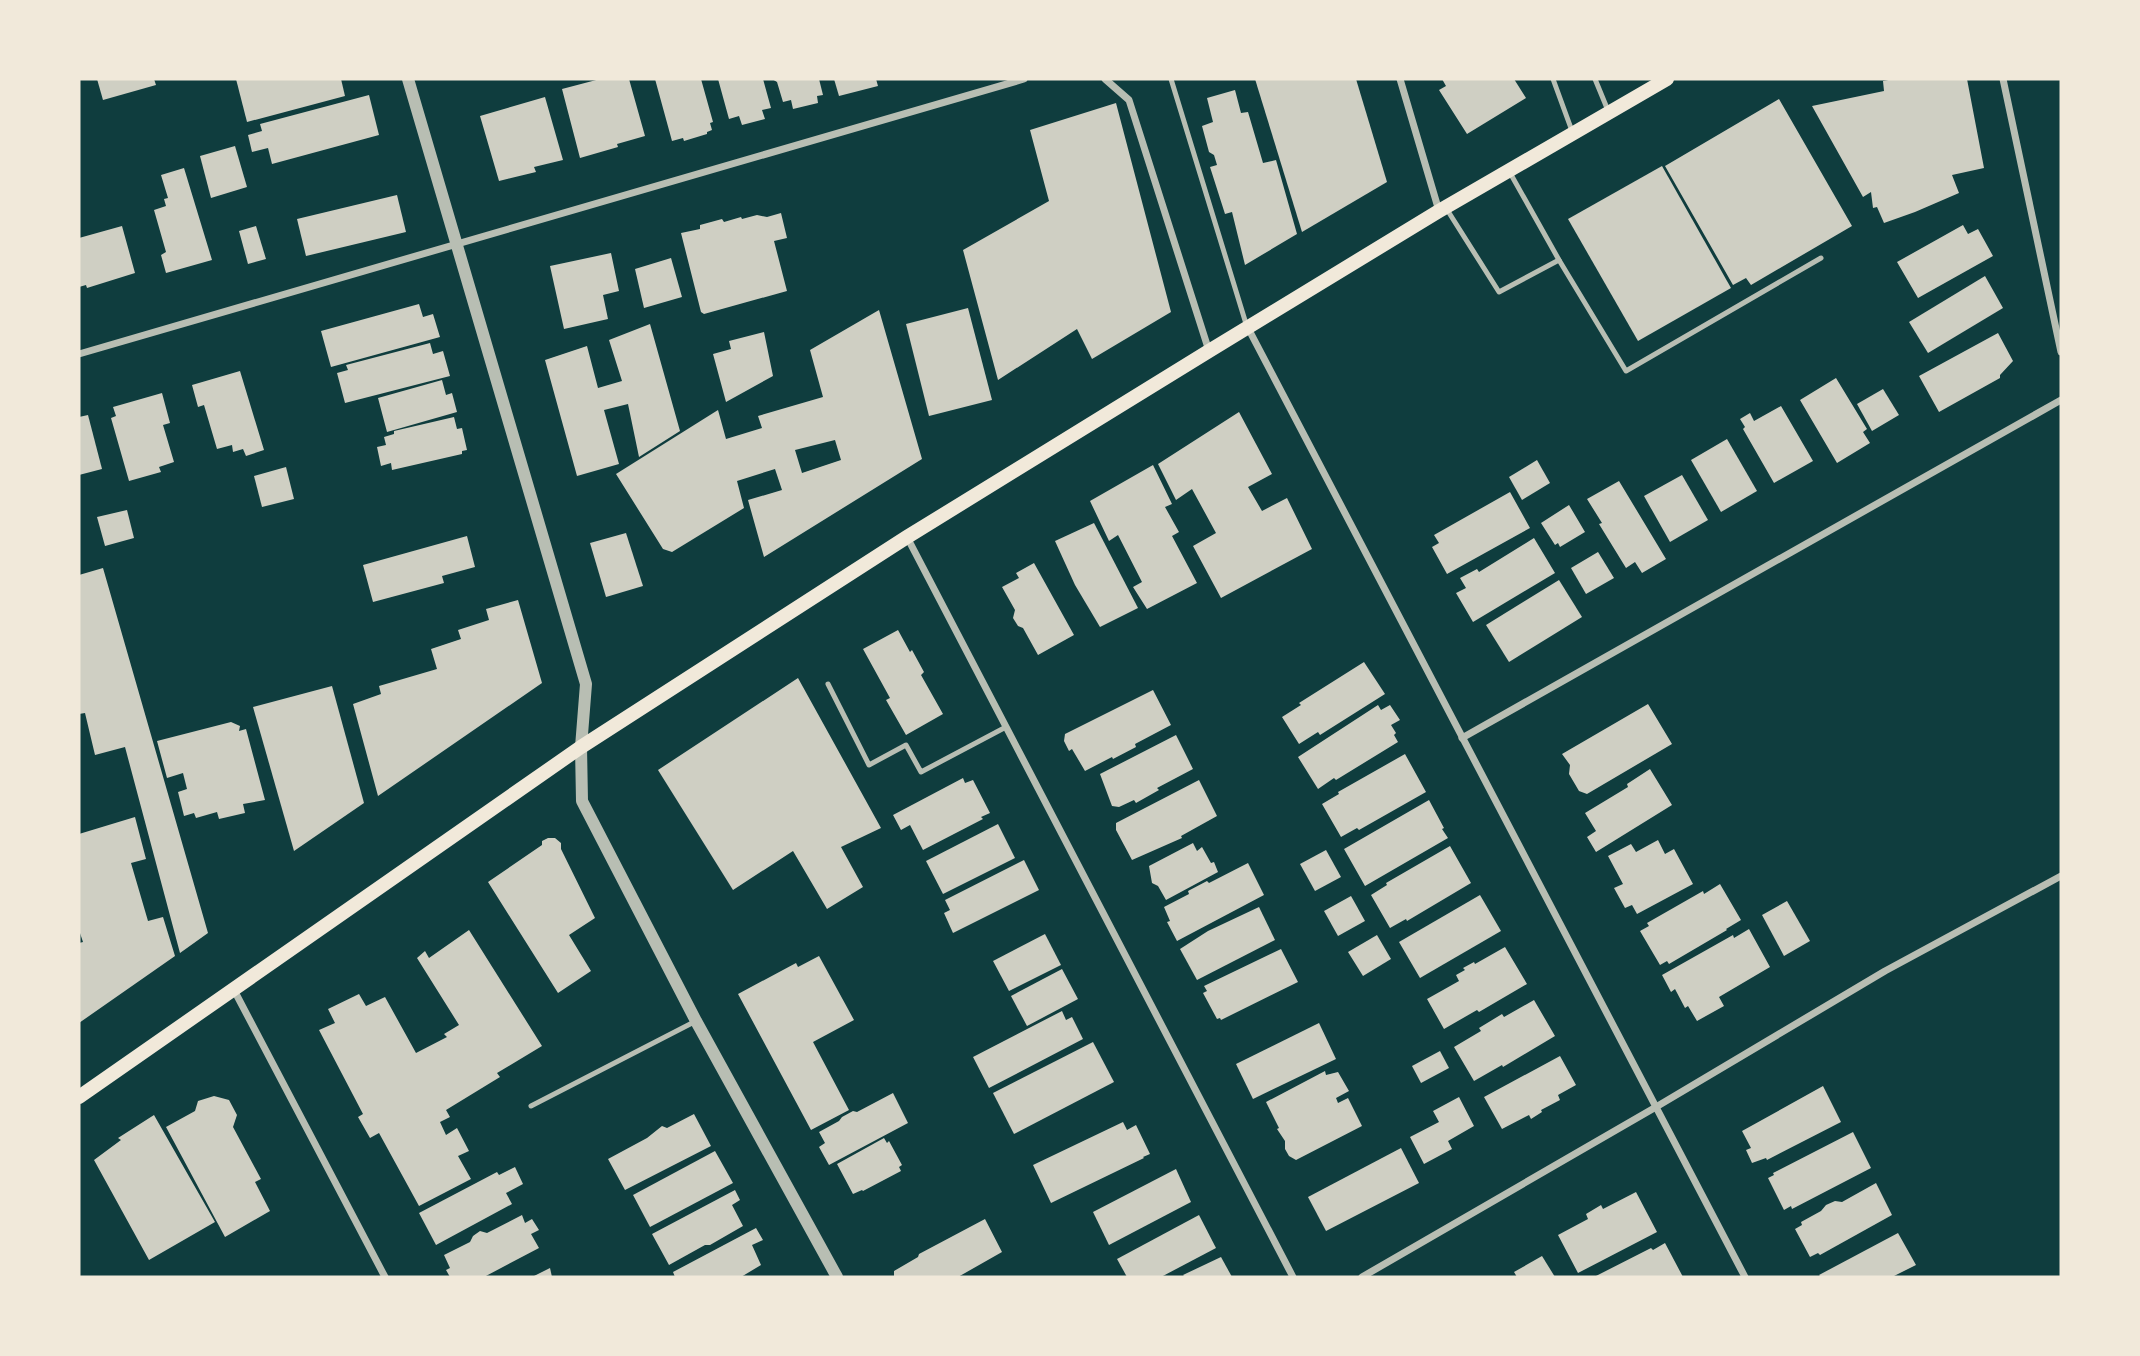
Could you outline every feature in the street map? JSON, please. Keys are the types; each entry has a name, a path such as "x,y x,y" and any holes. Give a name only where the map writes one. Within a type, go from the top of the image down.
{"main road":[{"path":"79,1097 581,747 907,537 1442,209 1661,80"}],"street":[{"path":"408,79 586,684 581,747 582,801 696,1021 836,1277"},
{"path":"79,354 1024,79"},
{"path":"1105,79 1129,100 1209,351"},
{"path":"1400,79 1442,209"},
{"path":"2003,79 2061,352"},
{"path":"1248,328 1745,1277"},
{"path":"1462,738 2061,400"},
{"path":"907,537 1293,1277"},
{"path":"1362,1277 1885,971 2061,876"},
{"path":"233,988 385,1277"}],"lane":[{"path":"1171,79 1248,328"},
{"path":"1553,79 1573,134"},
{"path":"1595,79 1609,113"},
{"path":"1509,171 1626,371 1821,258"},
{"path":"1442,209 1499,292 1559,260"},
{"path":"828,684 869,765 906,745 921,772 1006,727"},
{"path":"531,1107 696,1021"}],"building":[{"path":"97,79 154,79 156,85 103,100"},
{"path":"236,79 341,79 345,96 247,122"},
{"path":"600,79 629,79 645,136 580,158 562,89"},
{"path":"655,79 701,79 713,122 710,123 712,130 684,141 683,138 672,141"},
{"path":"718,79 763,79 771,108 762,110 765,119 742,125 739,116 729,119"},
{"path":"772,79 819,79 823,95 817,96 818,103 793,109 791,100 783,102 777,82"},
{"path":"834,79 876,79 878,86 839,96"},
{"path":"1255,79 1356,79 1387,182 1302,232"},
{"path":"1442,79 1514,79 1526,98 1467,134 1439,90 1446,86"},
{"path":"1967,79 1984,168 1952,175 1959,193 1884,223 1877,207 1873,208 1871,192 1863,197 1812,106 1884,91 1883,81"},
{"path":"1235,90 1241,113 1248,112 1263,163 1276,160 1297,234 1245,265 1232,212 1225,214 1210,167 1217,165 1214,155 1209,152 1202,126 1213,122 1207,98"},
{"path":"369,95 379,135 272,164 268,148 252,152 248,135 262,131 260,124"},
{"path":"545,97 563,160 534,167 536,172 499,181 480,116"},
{"path":"1779,99 1852,226 1751,285 1746,278 1733,285 1665,166"},
{"path":"1116,103 1171,312 1092,359 1077,329 998,380 963,250 1049,201 1030,130"},
{"path":"235,146 247,187 211,198 200,156"},
{"path":"1662,166 1731,288 1638,341 1568,219"},
{"path":"184,168 212,260 166,273 161,255 166,252 154,210 166,206 164,199 168,198 161,175"},
{"path":"397,195 406,232 306,256 297,219"},
{"path":"781,213 787,238 774,241 787,291 704,314 701,312 681,233 700,229 700,225 722,219 724,222 741,217 767,217"},
{"path":"1963,225 1968,234 1978,229 1993,256 1918,298 1897,262"},
{"path":"122,226 135,273 87,288 86,285 79,287 79,238"},
{"path":"256,226 266,259 248,264 239,231"},
{"path":"611,253 619,291 603,295 608,319 564,329 550,266"},
{"path":"671,258 682,297 644,308 635,269"},
{"path":"1985,276 2003,308 1928,353 1909,322"},
{"path":"419,304 423,317 433,314 440,337 331,367 321,331"},
{"path":"968,308 992,400 929,416 906,324"},
{"path":"879,310 922,459 764,557 748,500 782,490 775,469 737,481 744,508 672,552 663,549 616,474 718,410 726,439 762,428 758,416 823,397 810,350","holes":["835,440 841,460 802,473 795,450"]},
{"path":"650,324 680,431 639,457 628,404 604,410 619,464 577,476 545,360 587,346 598,388 622,381 609,340"},
{"path":"764,332 773,376 726,402 713,354 731,349 729,341"},
{"path":"1998,333 2013,361 2000,378 1939,412 1919,376"},
{"path":"430,343 433,354 443,351 450,376 345,403 337,373 348,370 346,365"},
{"path":"240,371 264,450 246,456 243,449 233,452 232,445 217,449 204,405 198,407 192,385"},
{"path":"1836,378 1867,429 1863,432 1870,443 1837,463 1800,400"},
{"path":"442,380 446,395 452,393 457,412 387,432 378,398"},
{"path":"1883,389 1899,415 1872,431 1857,404"},
{"path":"162,393 170,423 163,425 174,462 159,467 161,472 129,481 111,418 116,416 113,407"},
{"path":"1781,406 1813,461 1774,483 1740,419 1750,413 1754,421"},
{"path":"1239,412 1272,474 1248,487 1262,511 1287,498 1312,549 1221,598 1193,546 1216,533 1192,489 1176,500 1158,464"},
{"path":"88,415 102,469 79,475 79,417"},
{"path":"454,417 457,429 462,428 467,450 462,451 462,454 392,470 391,463 381,466 377,447 386,445 384,437 394,434 394,431"},
{"path":"1727,439 1757,491 1721,512 1691,460"},
{"path":"1537,460 1550,483 1522,500 1509,477"},
{"path":"1153,465 1172,504 1165,507 1179,532 1172,536 1197,583 1147,609 1133,587 1142,582 1118,535 1109,541 1090,501"},
{"path":"286,467 294,499 262,507 254,476"},
{"path":"1682,475 1708,520 1670,542 1644,496"},
{"path":"1619,481 1666,559 1642,573 1635,562 1626,568 1587,499"},
{"path":"1510,492 1530,528 1447,574 1432,547 1439,543 1434,535"},
{"path":"1569,505 1585,532 1560,547 1558,543 1555,545 1541,523"},
{"path":"127,510 134,538 105,546 97,517"},
{"path":"1094,523 1138,608 1100,627 1075,585 1055,541"},
{"path":"626,533 643,586 606,597 590,543"},
{"path":"467,536 475,567 442,576 444,583 373,602 363,565"},
{"path":"1534,538 1555,573 1473,622 1456,593 1466,588 1460,578 1477,569 1479,572"},
{"path":"1598,552 1614,578 1586,594 1571,568"},
{"path":"1034,563 1074,635 1038,655 1023,628 1018,626 1013,618 1015,610 1002,587 1019,578 1016,573"},
{"path":"103,568 208,933 180,953 125,747 95,755 85,713 79,714 79,575"},
{"path":"1559,580 1582,617 1509,662 1486,625"},
{"path":"518,600 542,683 378,796 353,704 381,694 379,686 437,669 431,649 461,639 458,630 489,620 486,609"},
{"path":"898,630 924,672 921,675 943,714 906,735 886,700 890,698 863,649"},
{"path":"1364,662 1385,694 1320,735 1318,732 1299,744 1282,717 1301,705 1299,703"},
{"path":"798,678 881,828 841,847 863,887 827,909 793,851 733,890 658,770"},
{"path":"332,686 364,803 294,851 253,707"},
{"path":"1153,690 1171,725 1135,744 1136,747 1085,771 1072,749 1069,751 1064,741 1065,734"},
{"path":"1648,704 1672,744 1587,794 1579,791 1569,774 1570,765 1562,754"},
{"path":"1378,705 1381,710 1390,705 1400,720 1391,725 1398,742 1318,789 1298,757"},
{"path":"231,722 240,726 239,731 246,729 265,800 243,804 245,813 219,819 217,812 196,818 194,813 184,816 178,792 187,789 183,773 167,778 157,741"},
{"path":"1176,735 1193,769 1157,788 1159,790 1136,803 1134,800 1119,807 1112,806 1100,774"},
{"path":"1405,754 1426,792 1359,830 1357,828 1341,837 1322,804"},
{"path":"1650,769 1672,805 1596,852 1587,837 1596,831 1585,813 1628,787 1627,784"},
{"path":"963,778 965,783 973,780 990,813 923,850 910,825 901,830 893,815"},
{"path":"1199,780 1217,816 1181,836 1182,838 1132,860 1116,830 1116,823"},
{"path":"1429,800 1448,838 1365,886 1344,849"},
{"path":"135,817 146,859 131,863 148,921 163,917 175,956 79,1023 79,943 83,942 79,930 79,834"},
{"path":"998,824 1015,858 943,894 926,861"},
{"path":"548,838 555,838 561,843 561,849 595,918 569,935 591,971 558,993 488,882"},
{"path":"1658,840 1665,854 1674,849 1693,884 1637,914 1632,905 1625,908 1614,888 1623,884 1608,856 1631,844 1636,852"},
{"path":"1193,843 1197,851 1202,847 1218,872 1166,900 1158,886 1152,883 1149,866"},
{"path":"1450,846 1471,883 1407,921 1406,919 1390,928 1371,895 1387,885 1386,883"},
{"path":"1326,850 1341,877 1315,891 1300,864"},
{"path":"1024,860 1039,890 953,933 944,913 950,910 945,900"},
{"path":"1248,863 1264,895 1177,941 1167,922 1170,921 1164,907 1207,881 1209,883"},
{"path":"1720,884 1741,920 1669,964 1667,961 1660,965 1640,931 1649,926 1647,923"},
{"path":"1480,895 1501,931 1420,978 1399,942"},
{"path":"1351,896 1365,921 1338,936 1324,911"},
{"path":"1787,901 1810,941 1784,956 1762,915"},
{"path":"1259,907 1275,940 1197,980 1180,949 1208,931"},
{"path":"1749,929 1770,967 1719,997 1724,1006 1697,1021 1688,1006 1685,1008 1675,989 1671,992 1662,975 1733,935 1734,938"},
{"path":"469,930 542,1046 497,1073 500,1077 446,1110 450,1117 440,1122 446,1135 457,1128 469,1151 458,1156 471,1179 419,1206 379,1133 370,1138 358,1117 363,1114 319,1030 335,1023 328,1009 359,994 366,1006 385,997 416,1053 447,1037 444,1034 459,1025 417,958 425,951 429,958"},
{"path":"1045,934 1061,965 1009,991 993,961"},
{"path":"1377,935 1391,959 1363,976 1348,952"},
{"path":"1505,947 1527,984 1444,1029 1427,999 1459,981 1456,975 1465,970 1463,968"},
{"path":"1281,949 1298,982 1221,1020 1217,1019 1203,993 1207,991 1204,986"},
{"path":"819,956 854,1020 813,1042 849,1110 811,1130 738,994 796,963 798,967"},
{"path":"1062,969 1078,999 1027,1026 1011,996"},
{"path":"1534,1000 1555,1036 1474,1081 1454,1047 1481,1031 1479,1028 1502,1014 1504,1017"},
{"path":"1062,1011 1066,1020 1072,1017 1083,1039 989,1088 973,1057"},
{"path":"1319,1023 1336,1059 1253,1099 1236,1064"},
{"path":"1093,1042 1114,1082 1014,1134 993,1093"},
{"path":"1440,1051 1449,1068 1421,1083 1412,1066"},
{"path":"1560,1056 1576,1085 1558,1095 1560,1100 1531,1119 1529,1115 1502,1129 1484,1097"},
{"path":"1325,1071 1326,1075 1338,1072 1349,1091 1336,1098 1338,1103 1348,1098 1362,1126 1296,1160 1289,1156 1285,1149 1285,1141 1266,1102"},
{"path":"1823,1086 1841,1122 1767,1160 1766,1158 1752,1163 1746,1150 1751,1148 1742,1131"},
{"path":"893,1093 908,1123 829,1165 819,1147 825,1143 819,1132 853,1111 857,1112"},
{"path":"214,1096 229,1100 237,1115 233,1127 261,1179 255,1182 270,1211 225,1237 166,1127 195,1111 198,1101"},
{"path":"1459,1097 1474,1126 1448,1141 1452,1149 1424,1164 1410,1137 1439,1122 1433,1111"},
{"path":"694,1114 711,1146 625,1190 608,1159 647,1138 662,1126 667,1128"},
{"path":"154,1115 215,1222 149,1260 94,1160 121,1140 118,1138"},
{"path":"1123,1122 1127,1130 1136,1125 1150,1154 1051,1203 1033,1165"},
{"path":"1853,1132 1871,1168 1792,1209 1791,1206 1784,1210 1768,1178"},
{"path":"884,1138 887,1143 889,1141 902,1165 899,1167 901,1171 853,1194 837,1164"},
{"path":"1401,1148 1419,1183 1326,1231 1308,1197"},
{"path":"715,1151 733,1183 650,1227 633,1195"},
{"path":"515,1167 523,1184 506,1193 512,1204 436,1245 419,1213 497,1172 499,1175"},
{"path":"1176,1169 1191,1202 1109,1245 1093,1212"},
{"path":"1876,1183 1892,1215 1820,1255 1818,1253 1810,1257 1795,1229 1802,1225 1801,1222 1821,1211 1826,1205 1835,1201 1842,1202"},
{"path":"735,1190 740,1200 732,1205 743,1226 669,1265 652,1234"},
{"path":"1636,1192 1657,1232 1578,1273 1558,1235 1588,1219 1586,1214 1601,1205 1603,1209"},
{"path":"522,1215 525,1223 532,1219 539,1230 531,1234 539,1248 484,1277 450,1277 446,1270 450,1268 444,1255 470,1242 480,1231 487,1233"},
{"path":"1199,1215 1216,1248 1161,1277 1127,1277 1117,1259"},
{"path":"985,1219 1002,1252 958,1277 894,1277 894,1271 919,1254"},
{"path":"756,1228 763,1240 752,1245 761,1265 741,1277 675,1277 673,1272"},
{"path":"1898,1233 1916,1265 1892,1277 1819,1275"},
{"path":"1665,1243 1683,1277 1594,1277 1651,1248 1653,1250"},
{"path":"1542,1256 1555,1277 1517,1277 1514,1272"},
{"path":"1221,1257 1232,1277 1183,1275"},
{"path":"550,1268 552,1277 532,1277"}]}
